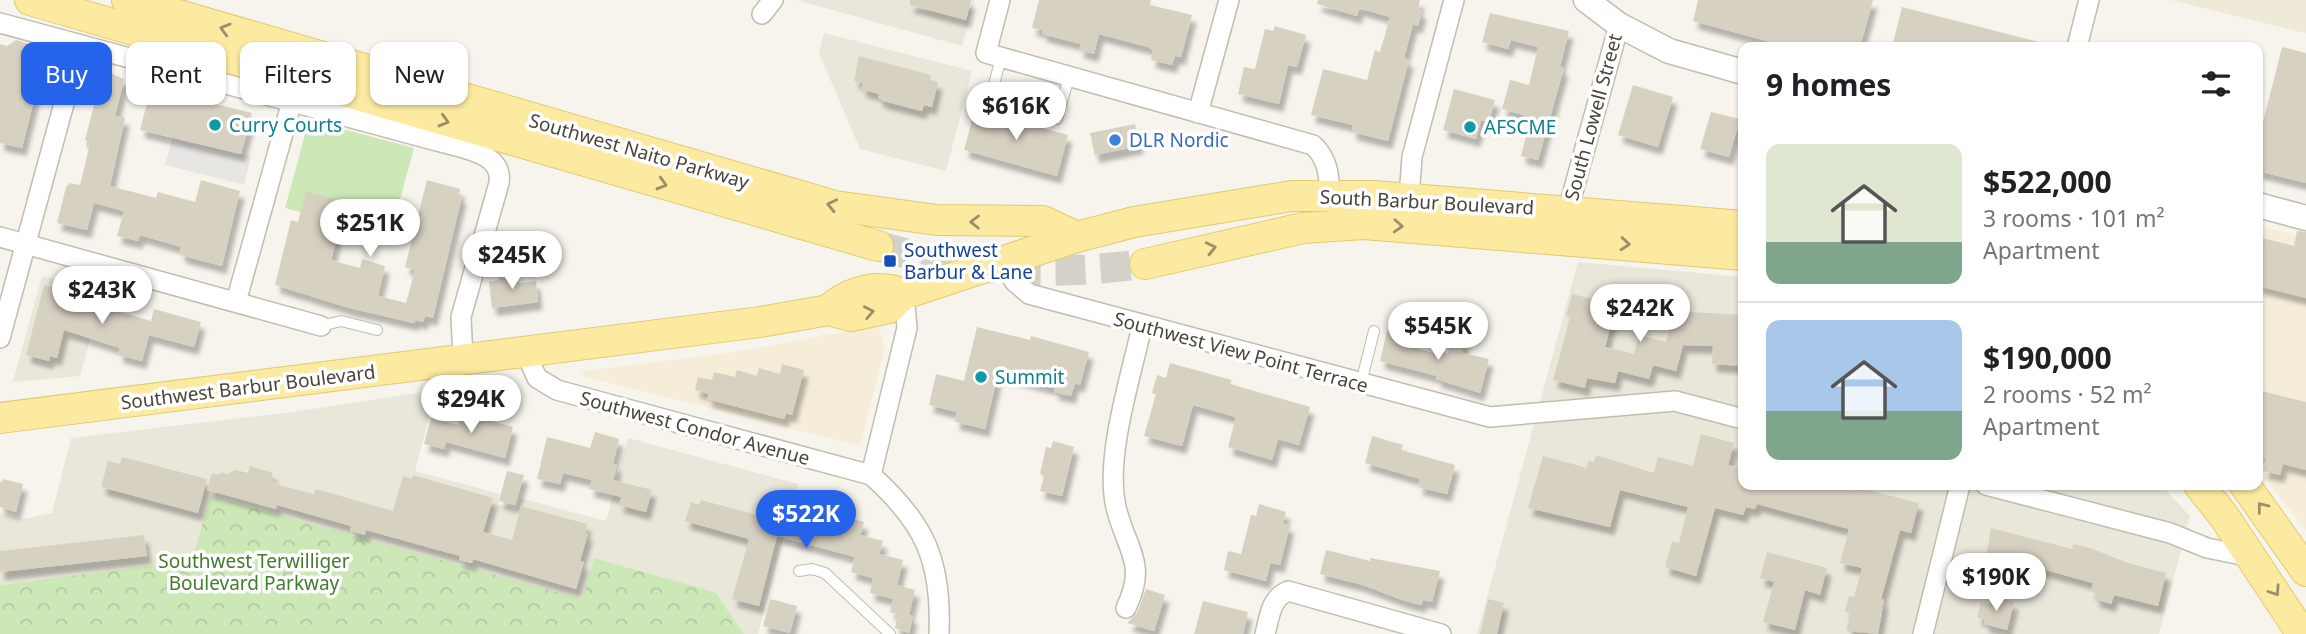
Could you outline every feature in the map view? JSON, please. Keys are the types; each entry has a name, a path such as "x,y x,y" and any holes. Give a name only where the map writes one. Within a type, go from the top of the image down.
{"main road":[{"name":"Southwest Naito Parkway","path":"30,0 143,42"},
{"name":"Southwest Naito Parkway","path":"127,0 822,203 899,217 974,222 1043,221 1077,237"},
{"name":"Southwest Naito Parkway","path":"226,70 878,246"},
{"name":"South Barbur Boulevard","path":"954,278 1077,237 1216,207 1292,196 1409,198 1738,226"},
{"path":"1145,264 1303,228 1364,224 1738,255"},
{"name":"Southwest Barbur Boulevard","path":"0,418 760,322 829,310 846,296 886,287 904,294 954,278"},
{"path":"2203,490 2252,557 2302,634"},
{"path":"2249,490 2306,571"}],"street":[{"path":"1000,0 993,55 1313,145 1320,152 1329,172 1330,195"},
{"path":"1198,113 1229,0"},
{"path":"1409,198 1412,157 1454,0"},
{"path":"1586,0 1619,24 1672,52 1738,71"},
{"path":"2078,42 2089,0"},
{"path":"0,23 69,42"},
{"name":"South Lowell Street","path":"1568,210 1619,24"},
{"path":"0,338 63,105"},
{"path":"236,302 291,105"},
{"path":"306,105 486,156 496,163 501,172 461,317 463,358"},
{"path":"2263,206 2306,218"},
{"path":"0,237 321,326"},
{"name":"Southwest View Point Terrace","path":"1004,261 1014,281 1029,294 1490,417 1675,401 1738,418"},
{"path":"871,475 907,328 904,294"},
{"path":"1126,608 1136,579 1136,565 1116,511 1113,468 1142,326"},
{"name":"Southwest Condor Avenue","path":"525,351 537,378 557,390 871,475 899,500 931,550 939,585 939,634"},
{"path":"1923,634 1959,490"},
{"path":"2005,490 2169,533 2207,548 2252,557"},
{"path":"1265,634 1272,606 1288,591 1441,634"}],"lane":[{"path":"993,55 989,103 1057,119 1069,77"},
{"path":"321,326 341,321 377,330"},
{"path":"1360,384 1374,331"},
{"path":"799,571 812,569 825,573 890,634"}],"shaded area":[{"path":"796,0 975,0 962,46"},
{"path":"2170,0 2306,0 2306,33"},
{"path":"824,33 972,71 946,171 860,149 819,53"},
{"path":"173,136 251,156 244,185 165,165"},
{"path":"2263,226 2306,238 2306,530 2263,476"},
{"path":"1578,262 1738,277 1738,490 2166,490 2190,516 2159,634 1477,634"},
{"path":"42,276 103,292 80,376 13,382"},
{"path":"872,327 879,328 885,348 860,446 583,376 583,371 735,352"},
{"path":"436,390 415,471 500,494 498,504 517,509 520,498 606,521 628,438 798,484 758,634 744,634 715,592 594,558 582,599 210,496 192,560 0,585 0,514 23,519 52,513 71,438 293,412"}],"green space":[{"path":"309,120 414,148 390,236 285,208"},
{"name":"Southwest Terwilliger Boulevard Parkway","path":"210,496 582,599 594,558 715,592 744,634 0,634 0,585 192,560"}],"building":[{"path":"910,0 971,0 966,20 910,5"},
{"path":"1039,0 1151,0 1150,5 1192,15 1181,57 1175,56 1172,65 1151,60 1153,50 1148,47 1099,34 1094,54 1079,50 1081,44 1042,34 1043,30 1032,28"},
{"path":"1318,0 1420,0 1418,10 1422,11 1418,26 1413,24 1404,58 1409,60 1388,141 1352,132 1353,125 1311,115 1323,69 1367,80 1375,50 1380,52 1390,17 1359,8 1357,16 1317,4"},
{"path":"1698,0 1873,0 1861,42 1771,42 1693,21"},
{"path":"1902,7 2039,42 1893,42"},
{"path":"1490,13 1569,31 1560,67 1564,68 1538,160 1521,156 1531,117 1502,109 1510,80 1529,85 1538,47 1511,40 1508,49 1482,42"},
{"path":"1275,26 1306,35 1297,67 1288,65 1279,104 1238,94 1244,67 1255,69 1265,29 1273,31"},
{"path":"16,40 23,42 21,105 33,105 22,148 0,143 0,44 7,46"},
{"path":"2282,47 2306,53 2306,183 2263,172 2263,122"},
{"path":"859,56 931,75 930,80 938,82 932,107 924,105 922,111 883,101 878,98 879,94 861,89 863,83 854,81"},
{"path":"112,74 124,79 115,116 125,118 110,186 156,198 158,192 195,202 201,180 240,191 222,266 184,256 180,253 181,247 140,235 138,241 117,236 124,211 94,203 87,230 57,223 66,187 70,183 80,185 89,148 86,147 85,140 94,105 112,105"},
{"path":"1633,85 1673,97 1658,147 1618,135"},
{"path":"1454,89 1495,100 1489,122 1481,120 1476,139 1443,130"},
{"name":"Curry Courts","path":"147,105 220,105 252,113 241,154 140,130"},
{"path":"975,109 1068,135 1057,176 964,150"},
{"path":"1711,112 1738,119 1729,157 1700,149"},
{"name":"DLR Nordic","path":"1135,124 1139,146 1095,155 1090,133"},
{"path":"427,180 460,189 459,195 462,196 433,318 425,316 423,322 415,320 414,323 349,308 275,285 291,220 298,222 306,191 335,199 327,230 338,233 331,260 360,268 362,259 385,266 378,296 406,303 415,270 405,267"},
{"path":"2297,231 2306,232 2306,298 2263,287 2263,238 2294,246"},
{"path":"513,271 515,284 536,281 538,302 492,308 489,282 499,280 498,273"},
{"path":"44,285 98,300 96,305 151,321 154,309 201,322 194,347 149,335 142,361 118,355 120,348 64,330 57,358 50,356 49,361 26,355"},
{"path":"1572,294 1609,303 1607,311 1614,313 1605,347 1634,354 1639,335 1666,342 1674,311 1738,315 1738,366 1712,364 1713,346 1683,345 1676,371 1653,365 1649,379 1618,371 1615,383 1587,378 1585,388 1553,380 1570,317 1566,316"},
{"path":"977,327 1030,340 1031,336 1089,352 1080,385 1075,383 1071,396 1054,392 1055,388 998,374 985,429 955,422 957,412 929,405 936,374 964,381"},
{"path":"1387,331 1404,335 1401,344 1441,355 1442,352 1448,353 1452,337 1465,340 1462,353 1489,359 1480,393 1436,379 1437,376 1380,361"},
{"path":"1170,363 1232,380 1230,384 1310,407 1299,445 1278,439 1272,460 1228,447 1236,417 1193,405 1182,446 1144,436 1156,394 1152,393 1157,375 1166,378"},
{"path":"782,364 804,370 792,415 786,413 784,419 707,399 709,394 695,390 698,377 712,380 714,372 735,377 737,370 757,376 759,368 780,374"},
{"path":"2263,391 2306,402 2306,470 2283,464 2280,475 2263,471 2266,459 2263,458"},
{"path":"467,414 513,427 505,458 446,442 444,449 424,444 431,418 458,425 460,416 466,418"},
{"path":"595,432 619,439 613,464 617,465 613,480 652,490 646,512 619,505 621,497 589,489 592,480 563,473 560,484 537,479 547,437 590,448"},
{"path":"1701,434 1734,443 1728,465 1738,468 1738,490 1868,490 1919,503 1911,533 1900,530 1881,599 1884,600 1878,634 1846,631 1851,613 1845,611 1849,596 1854,597 1862,568 1840,563 1849,529 1757,504 1755,509 1746,507 1743,515 1715,508 1696,576 1665,567 1672,541 1679,543 1688,507 1620,490 1610,527 1528,508 1543,456 1587,468 1588,461 1594,462 1596,455 1654,473 1658,457 1693,466"},
{"path":"1372,436 1403,445 1401,450 1455,465 1447,494 1418,487 1420,479 1365,463"},
{"path":"1053,441 1074,447 1062,496 1040,491 1044,476 1040,474 1046,447 1051,448"},
{"path":"122,457 207,479 198,513 101,487 108,461 120,464"},
{"path":"250,466 273,473 271,480 282,486 314,494 316,489 393,511 403,476 412,479 413,475 493,498 483,532 512,540 521,506 587,524 585,533 588,534 580,561 584,562 576,589 473,559 472,563 459,560 460,556 366,530 365,535 350,531 351,526 277,505 276,509 207,490 212,473 227,474 236,470 248,473"},
{"path":"507,471 524,475 515,505 499,501"},
{"path":"4,479 23,484 16,512 0,507 0,483"},
{"path":"701,500 790,524 795,505 864,522 860,535 883,541 879,554 903,560 897,585 915,590 909,615 913,616 909,633 895,628 898,614 890,612 893,599 870,593 873,578 851,572 855,557 777,536 759,606 732,599 749,539 685,521 691,502 699,505"},
{"path":"1259,504 1286,512 1283,524 1290,525 1280,565 1270,563 1266,581 1224,570 1228,551 1241,554 1251,515 1256,516"},
{"path":"1991,528 2072,549 2073,544 2090,548 2128,563 2166,573 2158,606 2114,595 2111,604 2095,599 2096,593 2091,592 2093,583 2005,559 2001,575 1984,570"},
{"path":"144,535 147,556 0,572 0,551"},
{"path":"1326,550 1370,561 1370,558 1440,571 1432,602 1423,600 1421,605 1363,585 1320,574"},
{"path":"1767,552 1827,568 1820,595 1805,590 1795,630 1763,622 1774,582 1760,578"},
{"path":"1146,589 1165,595 1154,631 1127,623 1137,613"},
{"path":"1992,596 2014,602 2007,630 1984,624 1985,619 1977,618 1981,602 1990,604"},
{"path":"770,599 797,606 790,633 763,626"},
{"path":"1488,599 1504,603 1497,634 1480,634"},
{"path":"1203,601 1248,612 1243,634 1194,634"}],"tunnel":[{"path":"878,246 947,262 1010,270 1075,270 1145,264"}],"place":[{"name":"Curry Courts","path":"215,125"},
{"name":"AFSCME","path":"1470,127"},
{"name":"DLR Nordic","path":"1115,140"},
{"name":"Southwest Barbur & Lane","path":"890,261"},
{"name":"Summit","path":"981,377"}]}
